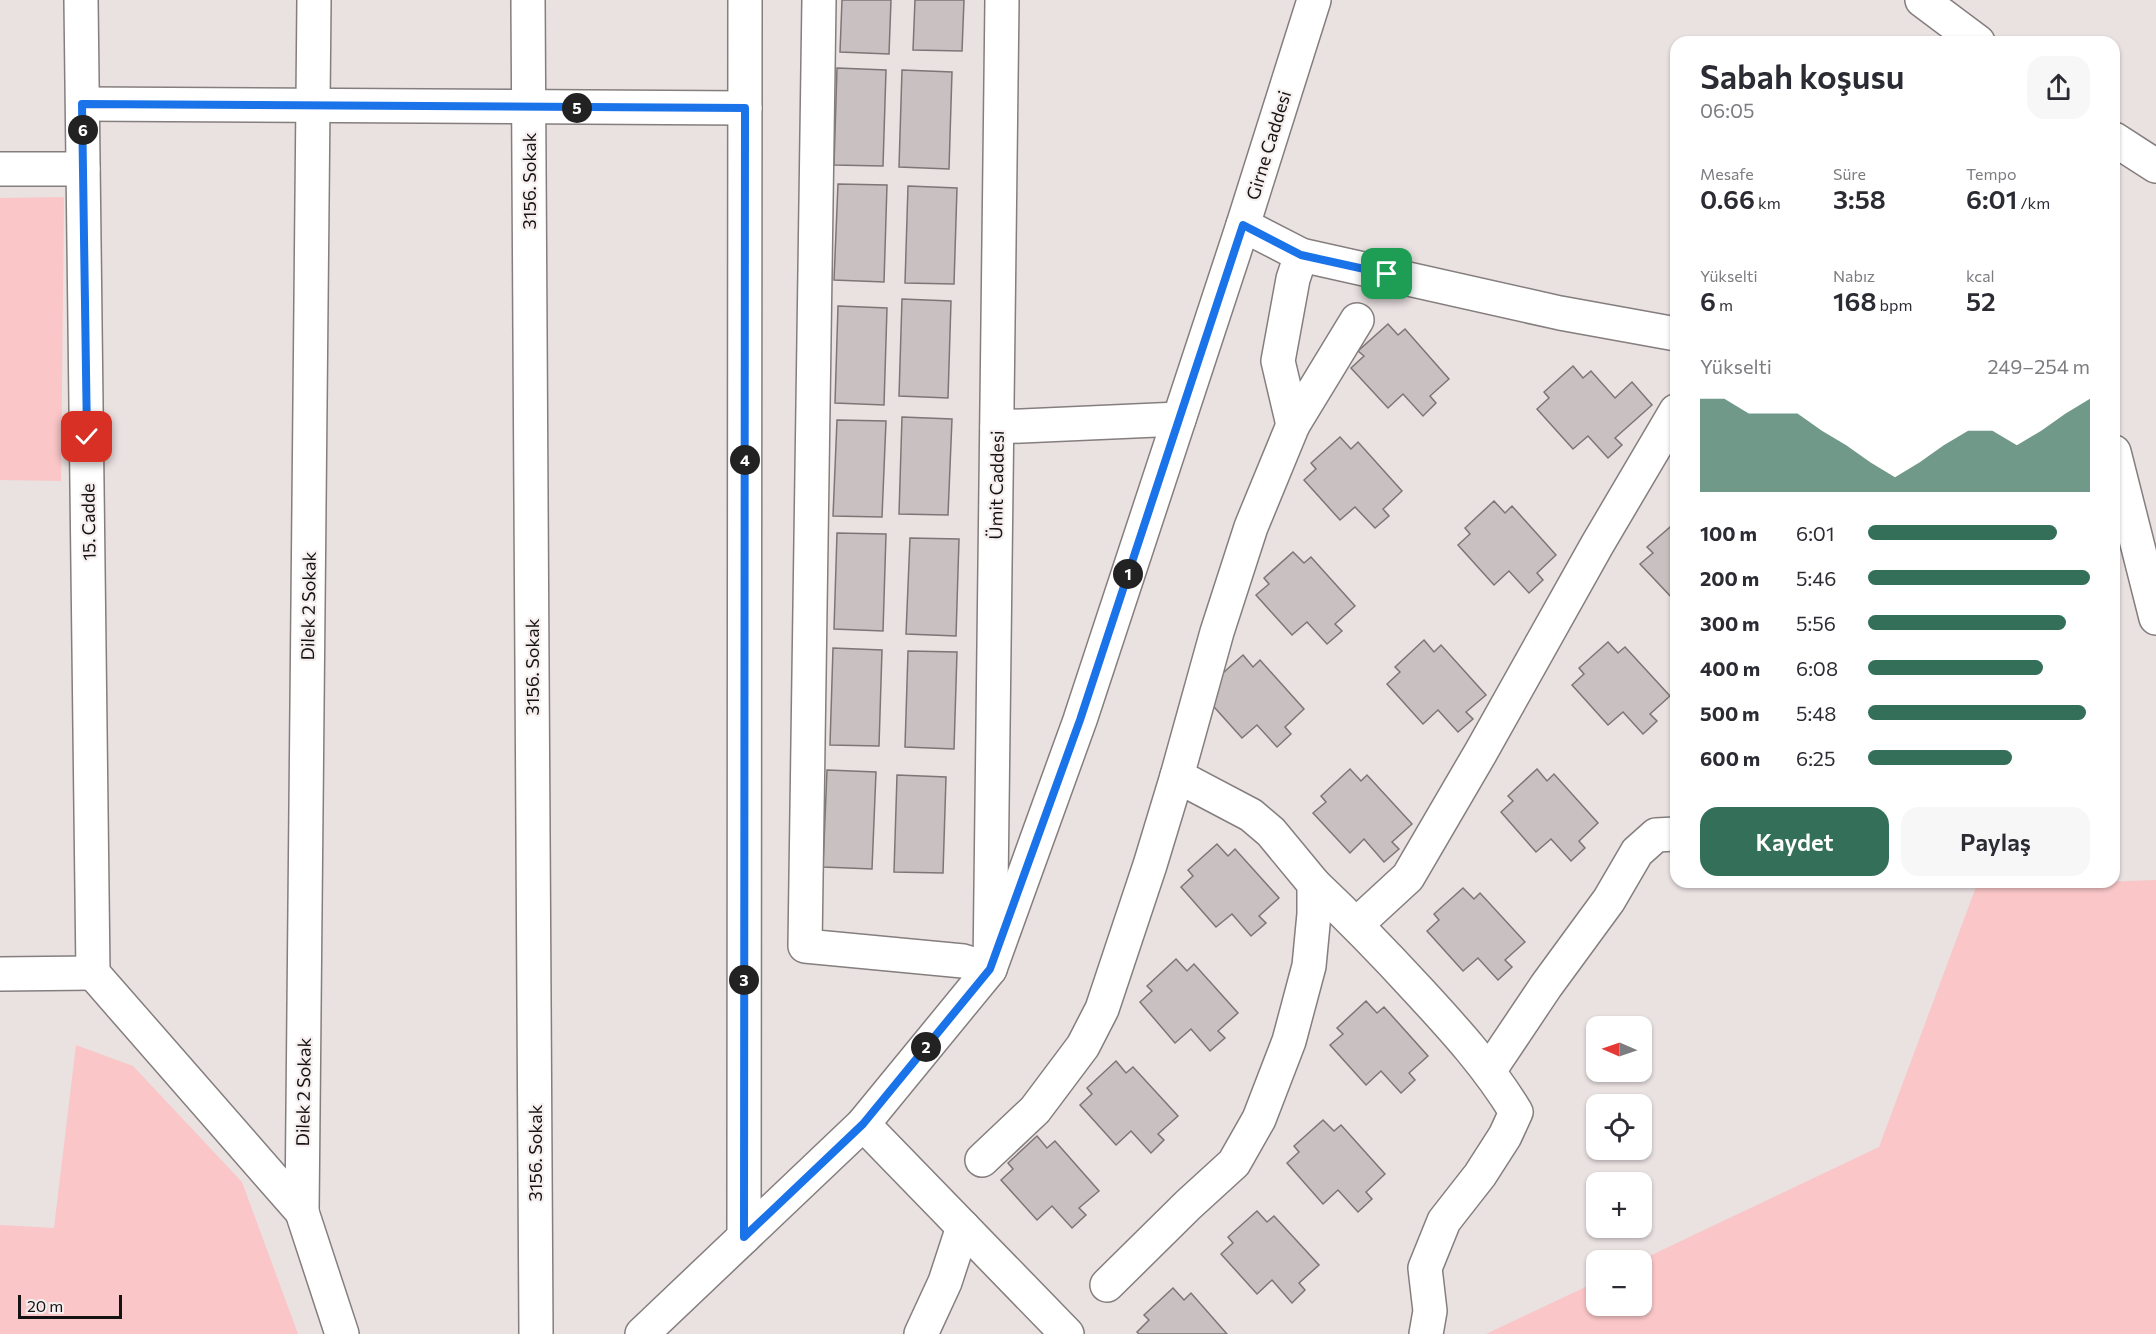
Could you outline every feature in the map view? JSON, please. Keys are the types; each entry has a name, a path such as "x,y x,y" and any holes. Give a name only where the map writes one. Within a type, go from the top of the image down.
{"street":[{"name":"15. Cadde","path":"81,0 93,973"},
{"name":"Dilek 2 Sokak","path":"302,1212 314,0"},
{"name":"3156. Sokak","path":"528,0 536,1334"},
{"path":"744,1237 745,0"},
{"path":"819,0 805,946 963,961 990,969"},
{"name":"Ümit Caddesi","path":"990,969 1002,0"},
{"name":"Girne Caddesi","path":"642,1334 863,1124 990,969 1080,720 1243,225 1314,0"},
{"path":"1922,0 1970,36"},
{"path":"82,104 745,108"},
{"path":"2120,142 2156,166"},
{"path":"0,169 83,169"},
{"path":"1243,225 1301,255 1560,313 1670,333"},
{"path":"1293,425 1278,361 1293,279 1301,255"},
{"path":"982,1160 1035,1110 1083,1046 1102,1009 1150,865 1217,632 1248,538 1293,425 1357,320"},
{"path":"997,426 1179,419"},
{"path":"1358,924 1408,877 1670,421"},
{"path":"2120,476 2156,618"},
{"path":"1177,777 1251,815 1271,832 1314,884 1358,924 1464,1039 1516,1112 1506,1136 1480,1175 1444,1221 1425,1268 1430,1311 1426,1334"},
{"path":"1489,1071 1546,986 1609,900 1637,852 1656,835 1670,834"},
{"path":"1107,1285 1188,1204 1234,1163 1259,1119 1289,1041 1309,966 1314,914 1314,884"},
{"path":"0,974 93,973 302,1212 342,1334"},
{"path":"863,1124 1067,1334"},
{"path":"921,1334 945,1282 963,1227"}],"shaded area":[{"path":"64,197 61,481 0,480 0,198"},
{"path":"2156,880 2156,1334 1486,1334 1586,1287 1586,1316 1652,1316 1652,1255 1879,1147 1976,888 2120,888 2120,881"},
{"path":"76,1045 133,1066 242,1182 298,1334 0,1334 0,1225 54,1228"}],"building":[{"path":"842,0 891,0 889,54 840,52"},
{"path":"915,0 964,0 962,51 913,50"},
{"path":"837,68 886,70 883,166 834,165"},
{"path":"902,70 952,72 949,169 899,167"},
{"path":"838,184 887,185 884,282 834,280"},
{"path":"908,186 957,188 954,284 905,283"},
{"path":"902,299 951,301 948,398 899,396"},
{"path":"838,306 887,308 884,405 835,403"},
{"path":"1388,324 1398,335 1405,329 1449,379 1430,396 1436,403 1423,416 1403,394 1388,408 1351,368 1364,356 1358,351"},
{"path":"1573,366 1583,378 1591,371 1615,398 1632,382 1652,405 1615,438 1622,445 1608,458 1588,436 1573,449 1537,409 1549,398 1544,392"},
{"path":"902,417 952,419 948,515 899,514"},
{"path":"837,420 886,421 882,517 833,516"},
{"path":"1340,437 1351,449 1358,442 1402,491 1383,509 1389,516 1375,528 1355,507 1340,520 1304,480 1316,469 1311,463"},
{"path":"1494,501 1505,513 1512,506 1556,555 1537,573 1543,580 1529,593 1509,571 1494,585 1458,545 1470,534 1465,528"},
{"path":"1670,527 1670,596 1640,564 1653,553 1647,547"},
{"path":"837,533 886,534 883,631 834,629"},
{"path":"910,538 959,539 956,636 906,634"},
{"path":"1293,552 1304,563 1311,557 1355,606 1335,624 1342,631 1327,644 1307,622 1292,635 1256,595 1269,584 1264,578"},
{"path":"1424,640 1434,652 1441,645 1486,695 1466,712 1473,719 1458,732 1438,710 1423,724 1387,684 1400,672 1395,667"},
{"path":"1608,642 1618,653 1625,647 1670,696 1650,714 1657,721 1643,734 1623,712 1608,725 1572,685 1584,674 1579,668"},
{"path":"833,648 882,650 879,746 830,745"},
{"path":"908,651 957,652 954,749 905,747"},
{"path":"1243,655 1253,667 1260,660 1304,709 1285,727 1291,734 1277,747 1257,725 1242,738 1206,698 1213,682"},
{"path":"1350,769 1361,781 1367,775 1412,824 1392,842 1399,849 1384,862 1364,839 1350,853 1313,813 1326,802 1321,796"},
{"path":"1537,769 1547,781 1554,774 1598,823 1579,841 1585,848 1571,861 1551,839 1536,852 1501,812 1513,801 1508,796"},
{"path":"827,770 876,772 872,869 823,867"},
{"path":"897,775 946,777 943,873 894,872"},
{"path":"1217,844 1228,856 1235,849 1279,898 1259,916 1266,923 1251,936 1232,914 1216,927 1181,887 1193,876 1188,870"},
{"path":"1463,888 1474,899 1480,893 1525,942 1505,960 1512,967 1498,980 1478,958 1463,971 1427,931 1439,920 1434,914"},
{"path":"1176,959 1187,971 1194,964 1238,1013 1218,1031 1225,1038 1210,1051 1191,1029 1175,1043 1140,1002 1152,991 1147,986"},
{"path":"1366,1001 1377,1013 1384,1007 1428,1056 1409,1073 1415,1080 1401,1093 1381,1071 1366,1085 1330,1045 1343,1034 1337,1028"},
{"path":"1116,1061 1126,1073 1133,1067 1178,1116 1158,1134 1164,1140 1151,1153 1131,1131 1116,1145 1080,1105 1092,1094 1087,1088"},
{"path":"1323,1120 1334,1131 1341,1125 1385,1174 1366,1192 1372,1199 1358,1212 1338,1190 1323,1204 1287,1163 1299,1152 1294,1146"},
{"path":"1037,1136 1047,1148 1055,1141 1099,1191 1079,1208 1086,1215 1072,1228 1052,1206 1037,1220 1001,1180 1013,1169 1008,1163"},
{"path":"1257,1211 1267,1222 1274,1216 1319,1265 1299,1283 1305,1290 1292,1303 1272,1280 1257,1294 1221,1254 1233,1243 1228,1237"},
{"path":"1173,1288 1184,1300 1191,1293 1227,1334 1139,1334 1137,1332 1149,1320 1144,1315"}],"route":[{"path":"87,437 82,104 745,108 744,1237 863,1124 990,969 1080,720 1243,225 1301,255 1387,274"}]}
